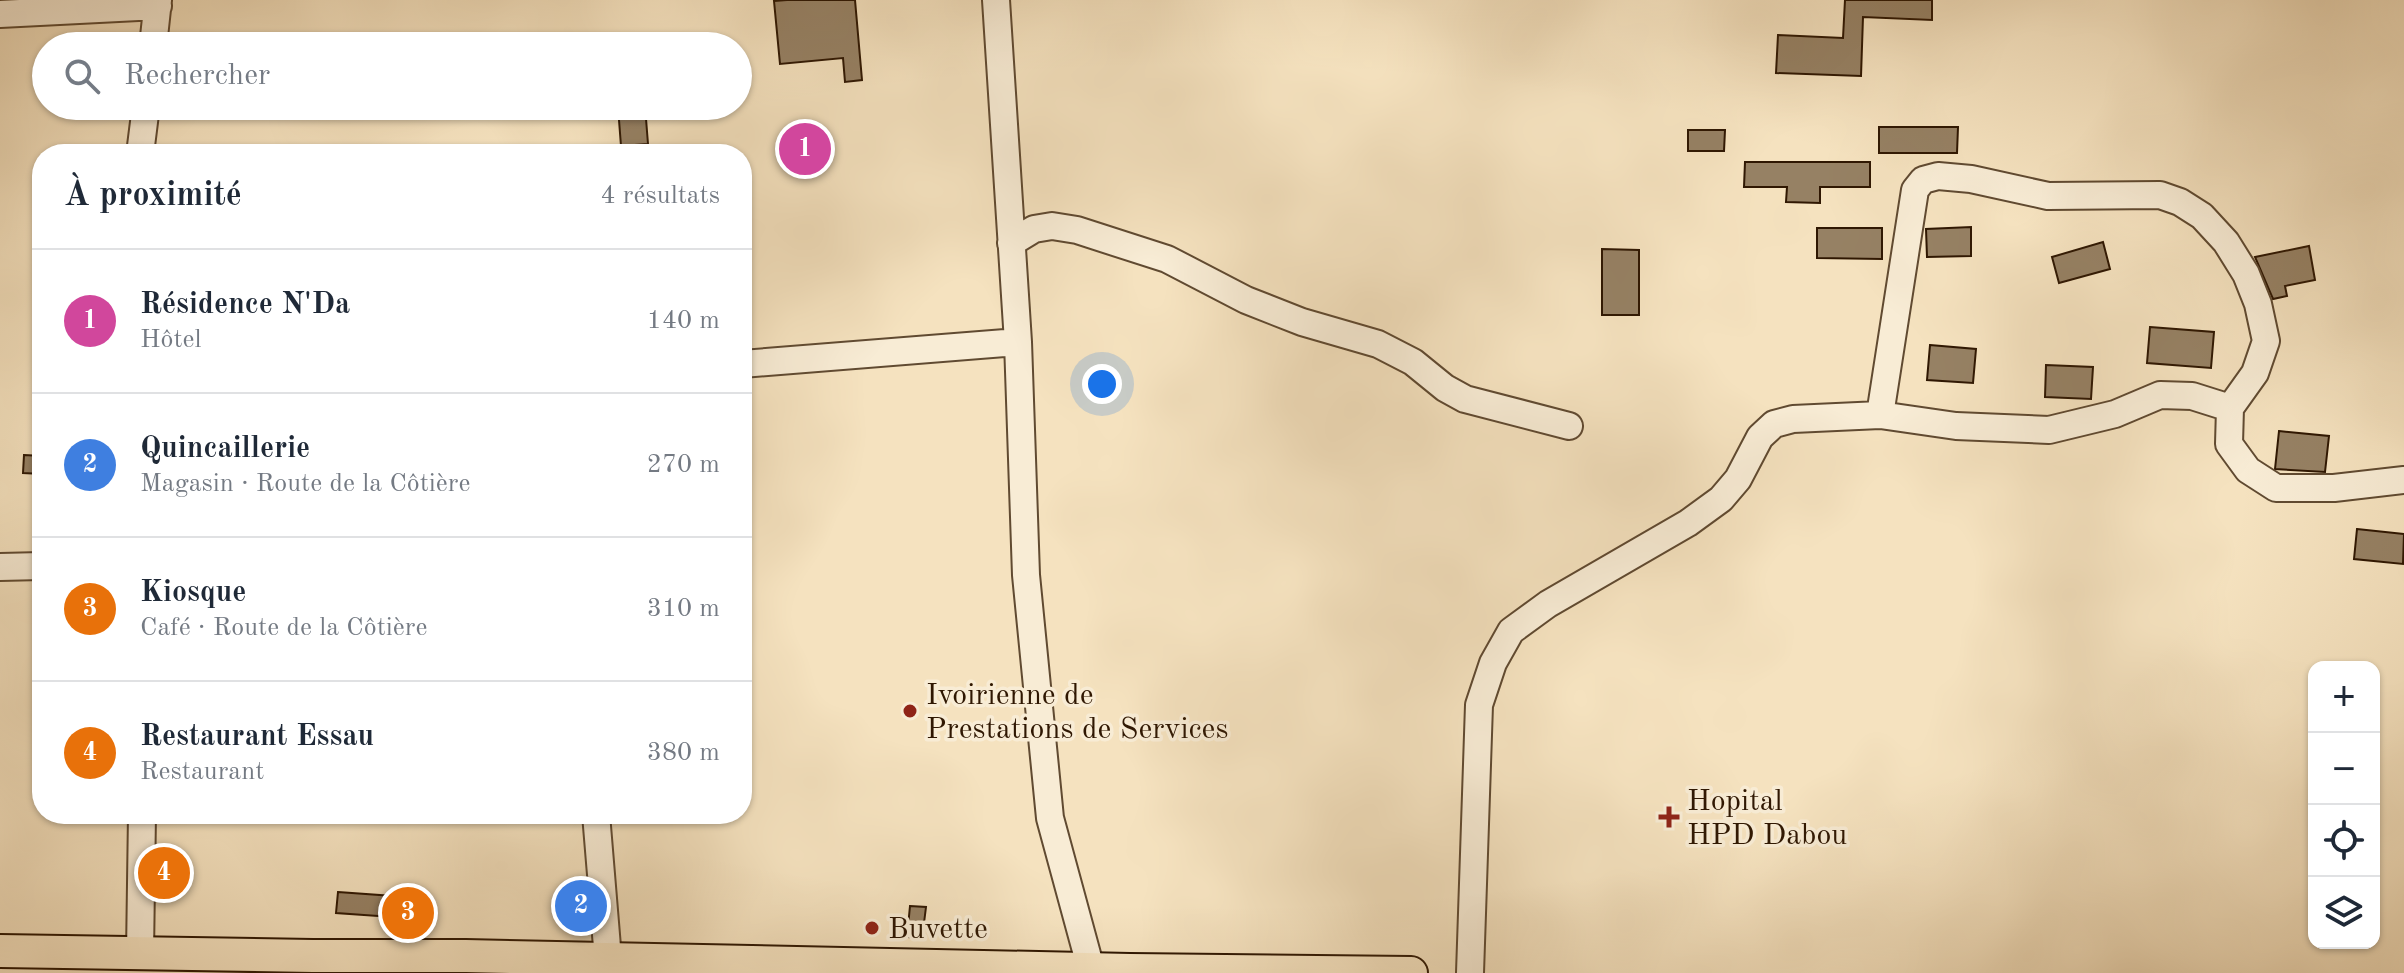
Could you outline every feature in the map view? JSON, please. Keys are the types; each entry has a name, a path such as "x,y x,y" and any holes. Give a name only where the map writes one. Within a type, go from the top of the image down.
{"main road":[{"path":"0,951 140,953 310,964 470,964 608,959 1131,972 1411,973"}],"street":[{"path":"996,0 1018,342 1026,575 1050,818 1091,969"},
{"path":"0,14 158,3 155,32"},
{"path":"141,144 144,120"},
{"path":"1880,415 1915,190 1923,180 1938,176 1971,179 2048,196 2160,195 2180,202 2202,216 2226,242 2246,274 2258,304 2266,341 2255,373 2230,408 2229,444 2248,470 2276,488 2334,488 2404,480"},
{"path":"1011,243 1034,229 1052,226 1077,230 1167,259 1246,300 1302,322 1378,344 1413,362 1445,388 1465,399 1569,426"},
{"path":"752,363 1018,342"},
{"path":"1470,973 1479,705 1493,663 1511,631 1548,604 1688,523 1721,499 1738,479 1760,437 1774,424 1793,419 1880,415 1956,426 2049,430 2115,414 2160,395 2192,396 2230,408"},
{"path":"0,567 32,566"},
{"path":"140,953 142,824"},
{"path":"597,824 608,959"}],"building":[{"path":"855,0 862,80 845,82 843,58 780,64 774,1"},
{"path":"1845,0 1932,0 1932,20 1863,17 1861,76 1776,73 1778,35 1843,38"},
{"path":"619,120 646,120 648,144 621,144"},
{"path":"1879,127 1958,127 1957,153 1879,153"},
{"path":"1688,130 1725,130 1724,151 1688,151"},
{"path":"1745,162 1870,162 1870,187 1820,187 1820,203 1786,202 1787,187 1744,187"},
{"path":"1971,227 1971,256 1927,257 1926,229"},
{"path":"1817,228 1882,228 1882,259 1817,258"},
{"path":"2103,242 2110,269 2059,283 2052,257"},
{"path":"2309,246 2315,280 2285,286 2287,296 2273,299 2255,257"},
{"path":"1602,249 1639,250 1639,315 1602,315"},
{"path":"2150,327 2214,332 2211,368 2147,363"},
{"path":"1930,345 1976,349 1973,383 1927,380"},
{"path":"2046,365 2093,367 2091,399 2045,397"},
{"path":"2279,431 2329,436 2325,472 2275,469"},
{"path":"24,455 32,455 32,473 23,473"},
{"path":"2357,529 2404,534 2403,564 2354,559"},
{"path":"338,892 393,896 392,917 336,913"},
{"path":"910,906 926,907 922,939 907,937"}],"place":[{"name":"Résidence N'Da","path":"805,149"},
{"name":"Ivoirienne de Prestations de Services","path":"910,711"},
{"name":"Hopital HPD Dabou","path":"1669,817"},
{"name":"Restaurant Essau","path":"164,873"},
{"name":"Quincaillerie","path":"581,906"},
{"name":"Kiosque","path":"408,913"},
{"name":"Buvette","path":"872,928"}]}
